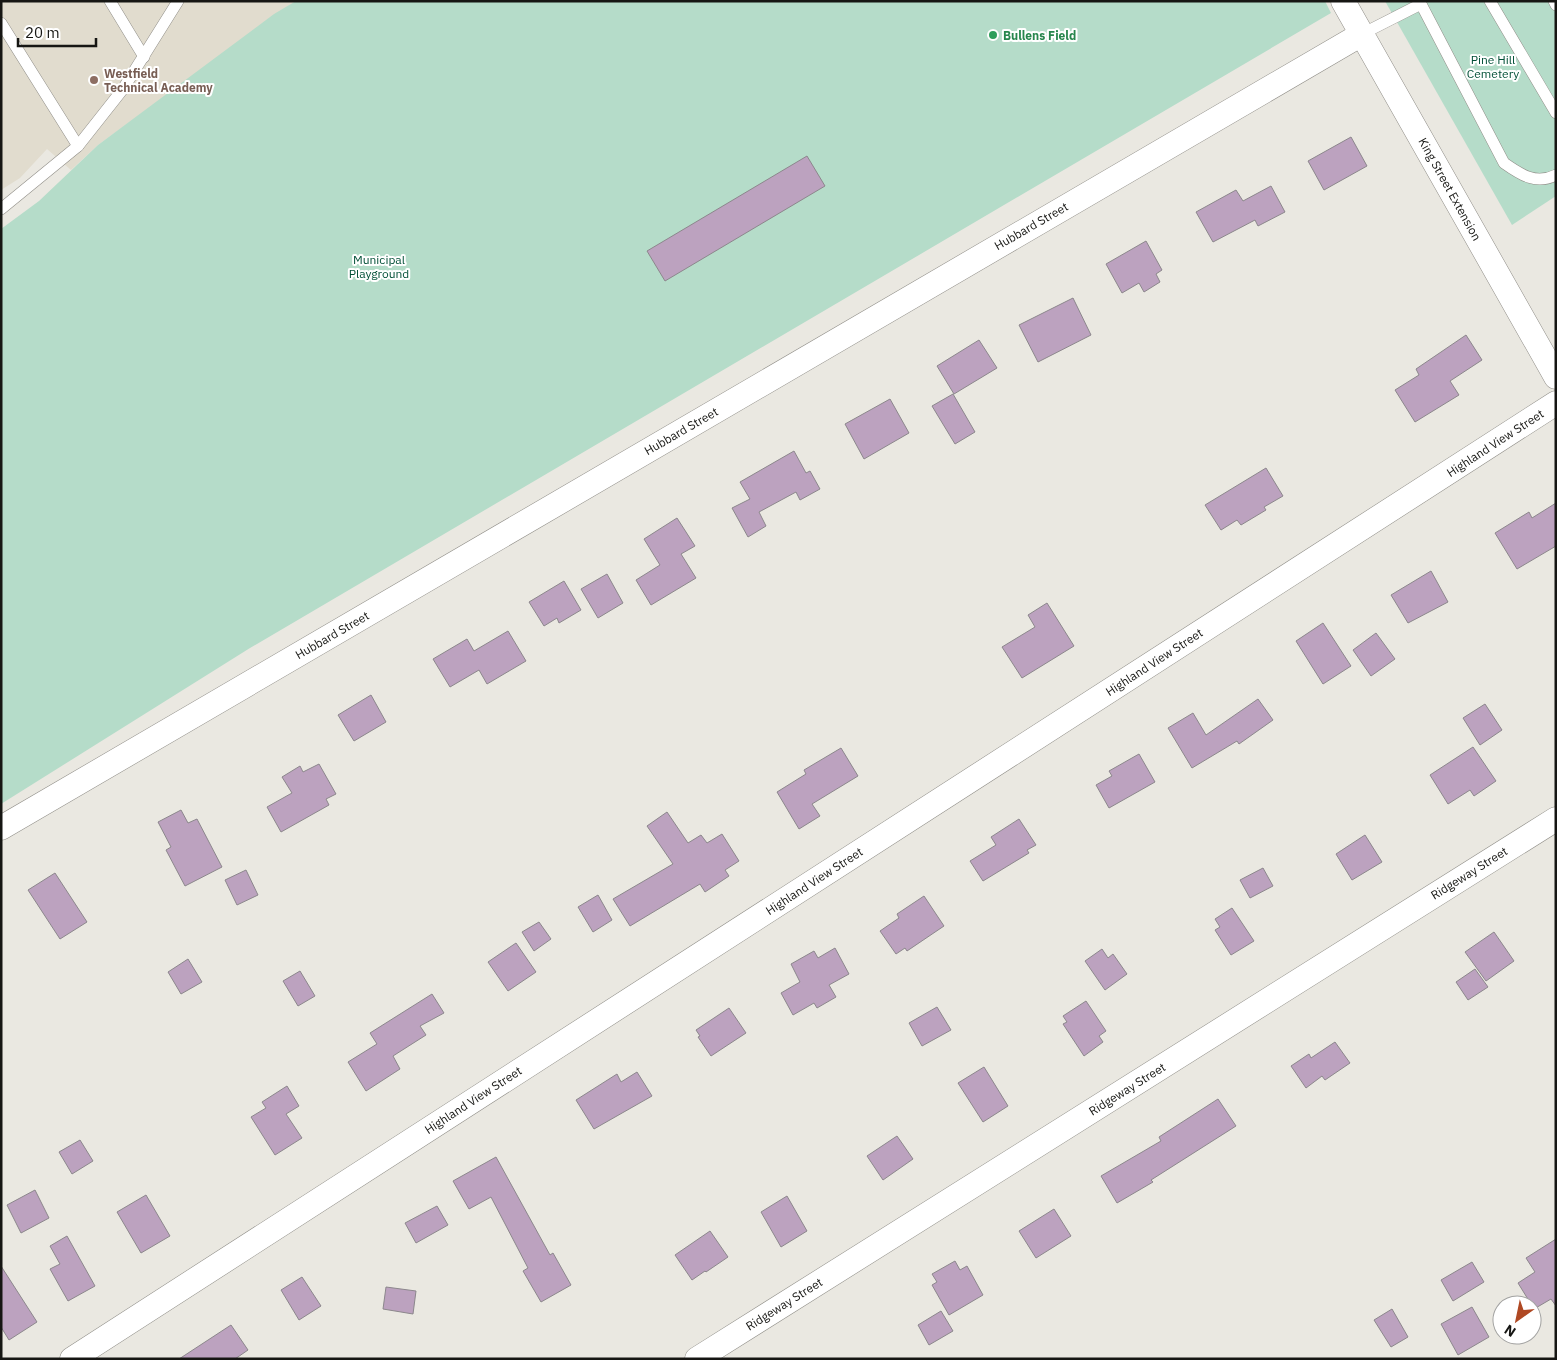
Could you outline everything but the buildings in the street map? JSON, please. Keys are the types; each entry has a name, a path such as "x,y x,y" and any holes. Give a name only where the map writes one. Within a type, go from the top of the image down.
{"street":[{"name":"King Street Extension","path":"1343,1 1556,377"},
{"name":"Hubbard Street","path":"1,828 1362,34"},
{"name":"Highland View Street","path":"72,1359 1556,403"},
{"name":"Ridgeway Street","path":"697,1359 1556,819"}],"lane":[{"path":"110,1 144,57"},
{"path":"1,209 78,146 124,89 178,1"},
{"path":"1490,1 1556,113"},
{"path":"1554,1 1556,5"},
{"path":"1362,34 1420,3 1504,163 1523,177 1546,180 1556,175"},
{"path":"1,23 78,146"}],"shaded area":[{"name":"Westfield Technical Academy","path":"1,1 296,1 98,145 71,170 47,149 20,178 1,190"}],"green space":[{"name":"Municipal Playground","path":"296,1 1325,1 1331,13 250,648 1,804 1,229 39,201 98,145 274,14"},
{"name":"Pine Hill Cemetery","path":"1385,1 1556,1 1556,196 1512,225"}],"place":[{"name":"Bullens Field","path":"993,35"},
{"name":"Westfield Technical Academy","path":"94,80"}]}
